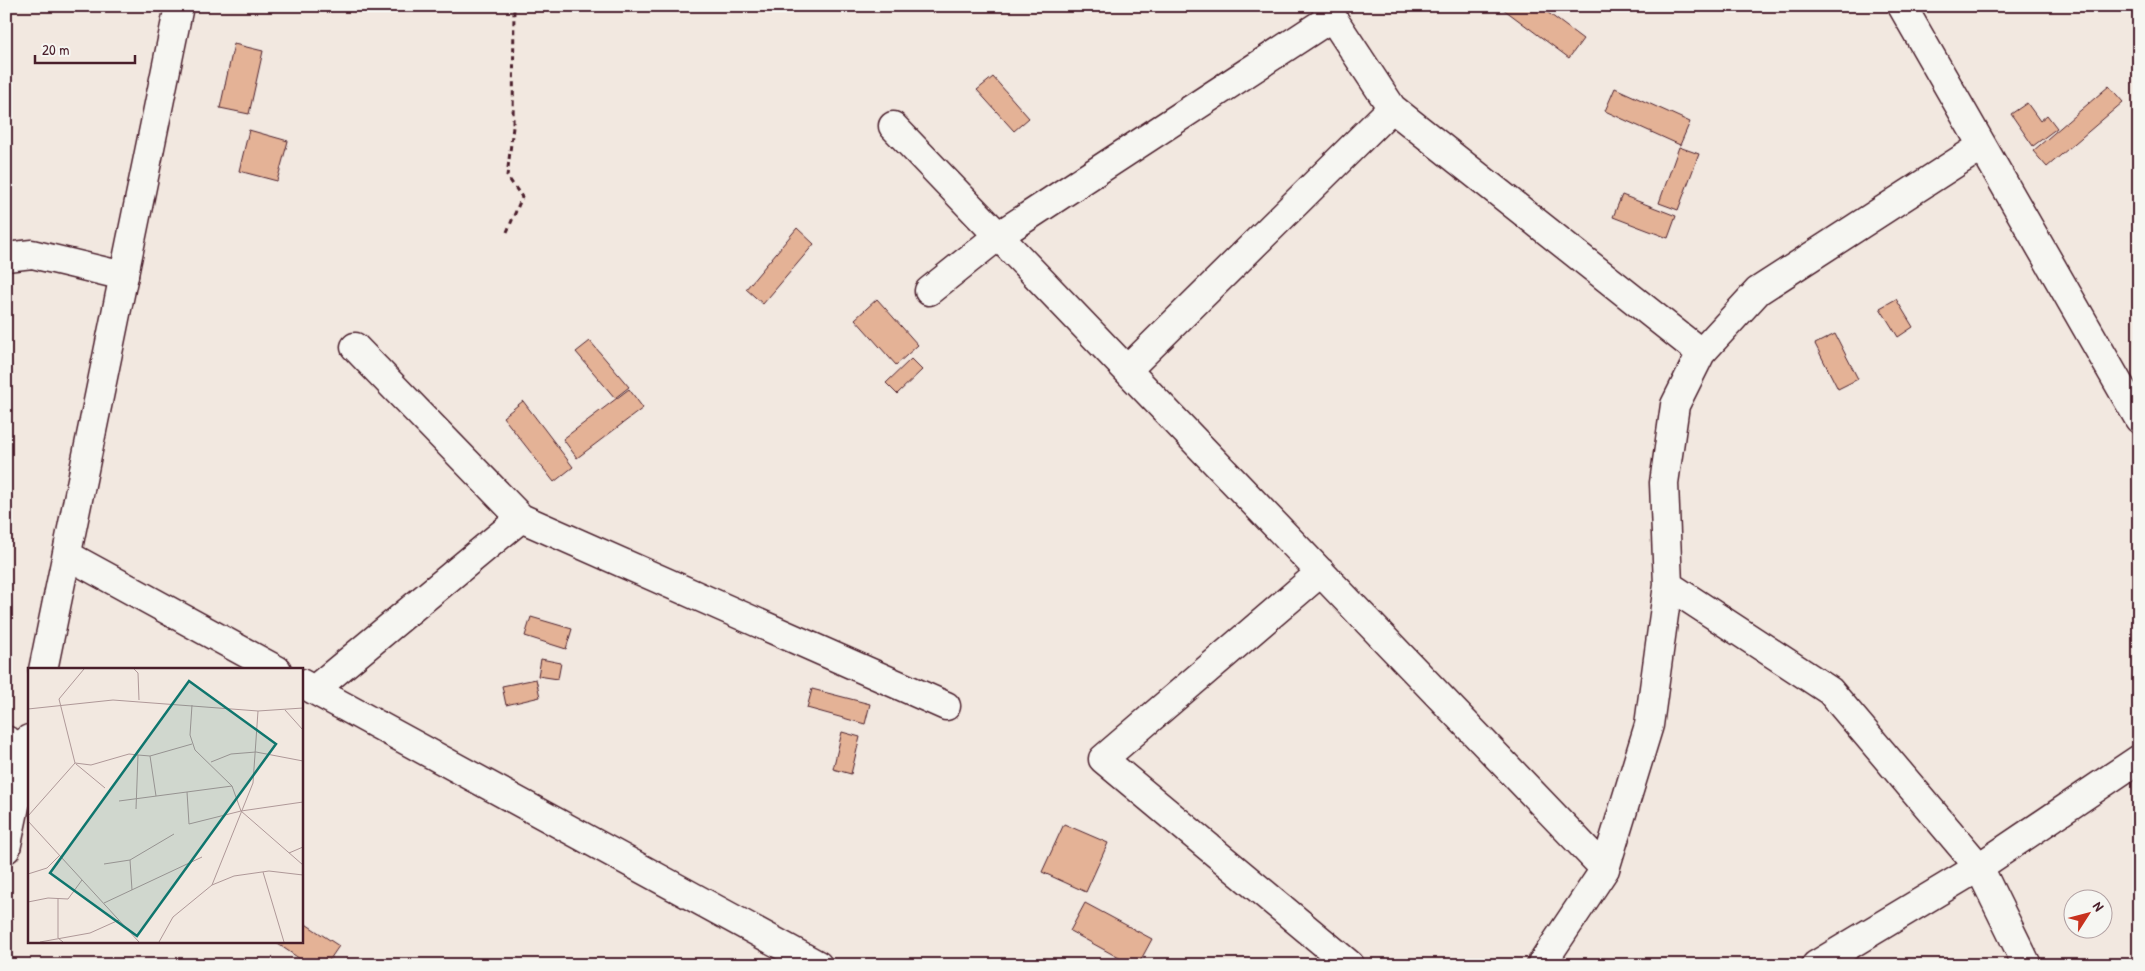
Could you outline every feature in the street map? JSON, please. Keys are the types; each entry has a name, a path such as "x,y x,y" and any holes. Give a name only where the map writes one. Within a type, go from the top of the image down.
{"street":[{"path":"43,668 179,6"},
{"path":"1902,6 2139,419"},
{"path":"929,291 998,236 1329,12 1392,108 1701,353"},
{"path":"1127,370 1392,108"},
{"path":"893,126 1605,869"},
{"path":"1541,965 1605,869 1649,725 1668,585 1664,483 1675,405 1701,353 1758,291 1982,146"},
{"path":"6,257 32,254 124,276"},
{"path":"355,347 521,518 946,706"},
{"path":"521,518 308,687 818,965"},
{"path":"67,555 273,668"},
{"path":"1321,572 1103,759 1350,965"},
{"path":"1668,585 1830,690 1979,867 2027,965"},
{"path":"6,849 21,743"},
{"path":"1816,965 1979,867 2139,759"}],"path":[{"path":"507,232 522,197 507,176 513,127 514,6"}],"building":[{"path":"1503,6 1539,6 1583,39 1569,58 1502,8"},
{"path":"234,44 263,51 249,114 220,108"},
{"path":"993,77 1029,118 1014,131 977,90"},
{"path":"2109,86 2123,102 2047,167 2033,151"},
{"path":"1615,88 1690,122 1680,145 1605,111"},
{"path":"2027,103 2040,121 2047,115 2057,128 2033,146 2011,114"},
{"path":"249,130 288,141 277,181 239,171"},
{"path":"1679,147 1699,154 1678,210 1659,203"},
{"path":"1622,195 1676,216 1668,238 1613,217"},
{"path":"797,228 814,244 763,304 746,289"},
{"path":"877,299 918,345 896,365 855,319"},
{"path":"1896,299 1913,327 1898,337 1880,308"},
{"path":"1835,334 1858,379 1838,389 1815,344"},
{"path":"590,341 629,387 615,398 576,352"},
{"path":"911,359 922,370 897,394 886,383"},
{"path":"629,389 643,408 577,458 563,439"},
{"path":"523,401 573,467 554,482 503,417"},
{"path":"531,617 572,629 566,649 525,636"},
{"path":"541,659 561,663 558,679 538,676"},
{"path":"536,679 540,697 506,705 502,686"},
{"path":"812,689 870,704 865,724 807,708"},
{"path":"842,732 860,737 851,774 833,769"},
{"path":"1064,824 1108,843 1086,892 1042,872"},
{"path":"1085,903 1152,939 1138,965 1132,965 1070,931"},
{"path":"302,922 339,946 326,965 309,965 278,944 302,944"}]}
